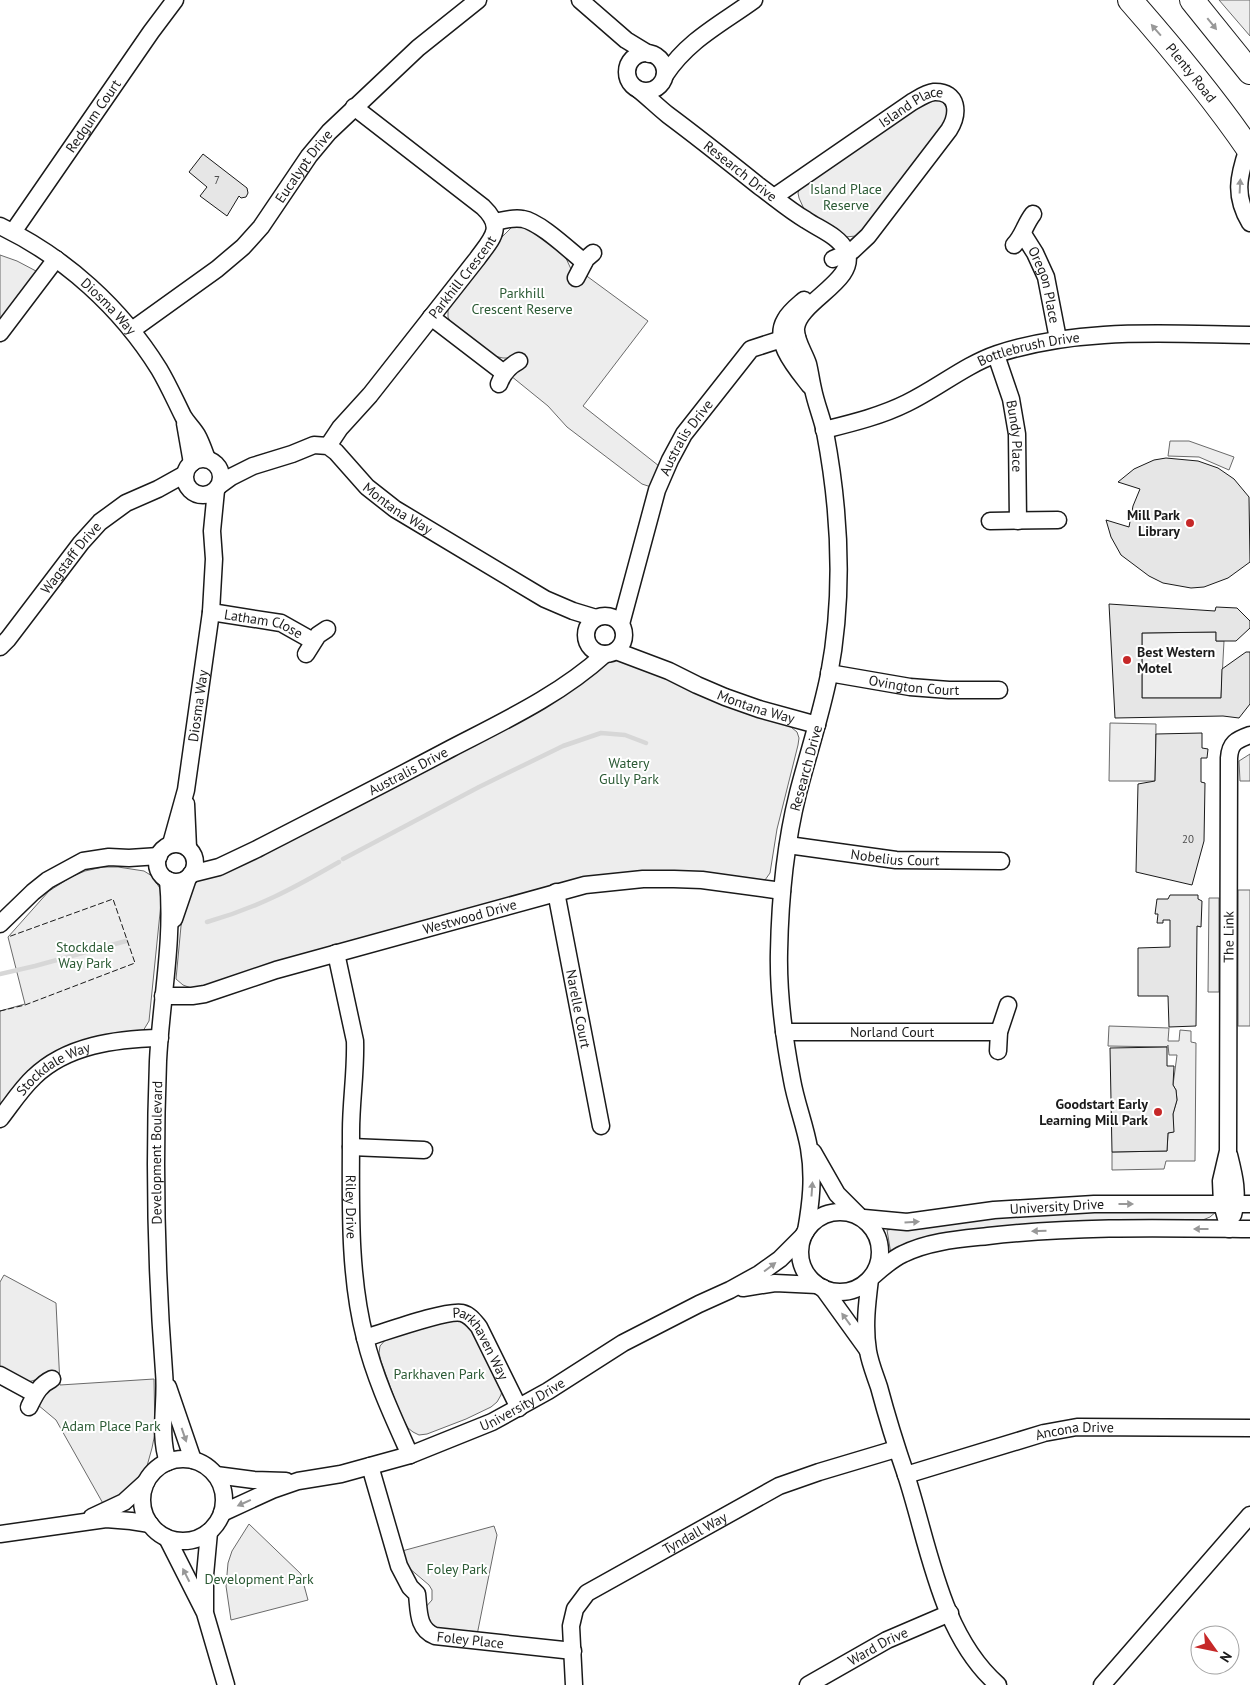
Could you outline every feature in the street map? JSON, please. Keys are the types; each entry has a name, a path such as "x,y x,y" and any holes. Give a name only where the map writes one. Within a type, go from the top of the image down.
{"highway":[{"name":"Plenty Road","path":"1130,0 1184,62 1214,100 1249,150"},
{"path":"1192,0 1250,72"}],"street":[{"name":"Redgum Court","path":"7,229 175,0"},
{"name":"Eucalypt Drive","path":"132,330 216,270 244,247 261,227 309,156 354,107 418,48 478,0"},
{"path":"580,0 634,46 652,55 663,64 664,78"},
{"path":"608,24 618,42 628,68 630,83 639,90 650,91 655,89 675,60 695,40 754,0"},
{"path":"628,68 633,58 643,54 652,55 695,40"},
{"name":"Research Drive","path":"664,78 662,87 666,105 678,122"},
{"name":"Research Drive","path":"639,90 803,219 840,256"},
{"name":"Island Place","path":"774,197 912,102 934,92 948,95 957,110 953,124 868,236 852,251 840,256"},
{"name":"Parkhill Crescent","path":"328,446 340,428 370,396 489,242 494,234 495,222 490,213 483,207 354,107"},
{"name":"Plenty Road","path":"1249,150 1243,163 1239,200 1250,223"},
{"name":"Oregon Place","path":"1033,214 1018,239 1035,253 1046,277 1058,339"},
{"path":"495,222 511,218 526,220 588,257 576,278"},
{"name":"Diosma Way","path":"7,229 56,259 94,290 132,330 159,369 184,418 196,434 200,465"},
{"path":"789,338 796,328 801,315 844,272 847,265 840,256"},
{"path":"0,333 56,259"},
{"path":"431,317 502,379 509,366 519,361"},
{"name":"Bottlebrush Drive","path":"824,430 877,416 922,395 952,376 996,355 1058,339 1118,334 1250,335"},
{"name":"Research Drive","path":"789,338 810,372 824,430 831,472 837,532 837,605 829,673 799,792 788,845 782,891 779,958 784,1032 792,1081 809,1146 813,1183 804,1233"},
{"name":"Australis Drive","path":"623,630 631,584 662,477 684,434 746,354 757,346 789,338"},
{"name":"Bundy Place","path":"996,355 1015,416 1018,450 1018,521"},
{"path":"200,465 186,482 207,490 254,466 314,445 328,446"},
{"name":"Montana Way","path":"328,446 336,452 367,487 386,502 545,599 573,611 601,617"},
{"path":"200,465 254,466"},
{"path":"200,465 222,474 207,490"},
{"name":"Wagstaff Drive","path":"0,647 81,543 100,522 126,503 158,489 200,465"},
{"name":"Wagstaff Drive","path":"158,489 207,490"},
{"name":"Diosma Way","path":"171,844 186,790 211,612 214,568 207,490"},
{"path":"990,521 1058,520"},
{"name":"Australis Drive","path":"601,617 631,584"},
{"name":"Montana Way","path":"545,599 587,639"},
{"name":"Latham Close","path":"211,612 281,623 310,648 318,634 327,629"},
{"path":"601,617 614,618 623,630 622,644 611,652 595,651 587,639 589,625 601,617"},
{"name":"Montana Way","path":"623,630 669,671"},
{"name":"Australis Drive","path":"575,678 585,657 587,639"},
{"name":"Australis Drive","path":"190,876 239,857 548,698 611,652"},
{"name":"Montana Way","path":"611,652 669,671 697,685 751,706 817,725"},
{"name":"Ovington Court","path":"829,673 910,687 949,690 999,690"},
{"name":"The Link","path":"1229,1229 1236,1204 1222,1181 1228,1150 1229,758 1230,748 1233,744 1250,735"},
{"name":"Diosma Way","path":"186,790 190,850"},
{"path":"0,924 32,892 67,868 83,861 99,858 129,858 162,869 178,881 190,876 195,865 190,850 181,844 171,844 164,849 162,869"},
{"name":"Nobelius Court","path":"788,845 896,860 1002,861"},
{"name":"Australis Drive","path":"190,850 218,858 239,857"},
{"name":"Development Boulevard","path":"162,869 170,930 159,1043 155,1191 158,1285 165,1376 164,1449 168,1462"},
{"name":"Development Boulevard","path":"170,930 190,876"},
{"name":"Westwood Drive","path":"163,996 205,994 276,970 585,885 650,879 702,880 782,891"},
{"name":"Narelle Court","path":"556,892 601,1126"},
{"name":"Riley Drive","path":"336,953 355,1041 356,1054 351,1147 352,1238 359,1304 365,1338 383,1393 410,1455"},
{"path":"998,1050 999,1032 1008,1005"},
{"name":"Norland Court","path":"784,1032 999,1032"},
{"name":"Stockdale Way","path":"0,1119 24,1087 48,1065 79,1049 139,1038 159,1043"},
{"name":"Research Drive","path":"809,1146 837,1194 861,1217"},
{"path":"351,1147 424,1150"},
{"name":"University Drive","path":"861,1217 907,1222 984,1211 1033,1207 1094,1204 1236,1204"},
{"path":"820,1287 833,1292 853,1290 863,1285 871,1277 880,1259 881,1250 876,1232 861,1217 848,1212 829,1213 812,1223 804,1233 800,1251 803,1267 811,1280 820,1287 868,1351"},
{"name":"University Drive","path":"871,1277 889,1262 904,1253 943,1242 981,1236 1080,1230 1250,1229"},
{"name":"University Drive","path":"222,1513 272,1490 298,1481 370,1466 410,1455 468,1433 519,1408 623,1343 730,1290 769,1268 804,1233"},
{"path":"871,1277 866,1317 868,1351 896,1449 906,1475 936,1576 959,1637 984,1673 998,1685"},
{"name":"University Drive","path":"730,1290 775,1283 820,1287"},
{"name":"Parkhaven Way","path":"365,1338 448,1313 463,1313 479,1327 519,1408"},
{"path":"0,1375 32,1401 42,1384 52,1379"},
{"name":"Development Boulevard","path":"165,1376 193,1460"},
{"name":"Ancona Drive","path":"906,1475 1044,1432 1077,1427 1250,1428"},
{"name":"Tyndall Way","path":"574,1685 571,1626 575,1609 587,1593 779,1486 896,1449"},
{"path":"80,1522 124,1502 156,1470 168,1462 184,1459 193,1460 206,1466 216,1475 223,1490 224,1505 219,1520 202,1537 180,1542 167,1538 157,1532 150,1524 142,1506 143,1493 147,1481"},
{"name":"Foley Place","path":"370,1466 398,1566 410,1588 417,1594 420,1623 429,1634 572,1651"},
{"name":"University Drive","path":"216,1475 254,1480 298,1481"},
{"path":"1102,1685 1250,1516"},
{"path":"0,1534 106,1519 150,1524"},
{"path":"205,1612 205,1575 209,1532"},
{"path":"167,1538 205,1612 226,1685"},
{"name":"Ward Drive","path":"808,1685 887,1640 950,1612"}],"shaded area":[{"path":"1219,0 1250,0 1250,36"},
{"name":"Island Place Reserve","path":"932,99 941,101 944,104 947,108 948,119 865,229 856,236 845,237 833,233 804,209 798,193 800,187 900,117"},
{"name":"Parkhill Crescent Reserve","path":"513,226 529,227 564,254 571,269 571,277 584,274 648,321 583,406 659,466 651,487 642,484 567,427 548,406 511,376 511,358 494,356 451,324 448,317 448,307 495,244"},
{"path":"0,255 36,271 0,323"},
{"path":"1170,441 1189,441 1234,457 1229,470 1199,457 1168,456"},
{"path":"1216,632 1216,641 1224,641 1221,698 1142,698 1142,633"},
{"name":"Watery Gully Park","path":"617,658 786,723 797,732 799,738 798,745 777,829 770,873 765,880 637,872 586,877 281,961 200,987 191,988 183,985 176,979 181,926 188,896 194,883 199,878 609,660"},
{"path":"1110,723 1156,724 1155,781 1109,781"},
{"path":"1250,754 1250,781 1240,781 1239,761"},
{"name":"Stockdale Way Park","path":"103,867 144,871 152,876 161,890 149,1021 143,1031 103,1036 0,1109 0,1011 25,1004 8,937 49,891 71,877 85,871"},
{"path":"1238,890 1250,890 1250,1026 1238,1026"},
{"path":"1209,898 1219,898 1219,992 1208,992"},
{"path":"1109,1026 1169,1028 1168,1041 1179,1041 1180,1030 1191,1031 1191,1042 1196,1043 1195,1161 1166,1161 1164,1169 1112,1170 1112,1152 1167,1151 1168,1133 1173,1132 1173,1114 1177,1100 1176,1090 1173,1085 1177,1055 1169,1055 1168,1045 1167,1047 1108,1046"},
{"path":"1017,1211 1217,1211 1210,1217 1198,1222 891,1254 887,1230"},
{"name":"Adam Place Park","path":"4,1275 56,1303 60,1385 154,1379 155,1433 147,1466 131,1490 105,1507 56,1420 38,1405 45,1375 28,1382 0,1367 0,1282"},
{"name":"Parkhaven Park","path":"458,1319 469,1325 502,1390 501,1395 491,1407 466,1419 427,1434 419,1435 408,1428 399,1411 381,1361 380,1346 388,1337"},
{"name":"Development Park","path":"249,1524 301,1574 308,1600 231,1620 226,1586 228,1563 232,1551"},
{"name":"Foley Park","path":"494,1526 497,1535 477,1635 433,1629 424,1609 432,1600 432,1590 429,1585 409,1568 402,1551"}],"building":[{"path":"203,154 247,188 248,193 246,197 241,198 239,196 227,216 200,196 207,187 189,172"},
{"name":"Mill Park Library","path":"1166,458 1198,461 1218,468 1234,479 1249,497 1250,562 1228,578 1204,587 1191,588 1163,583 1149,576 1121,555 1111,537 1106,520 1129,527 1133,506 1140,489 1118,482 1134,469 1154,460"},
{"name":"Best Western Motel","path":"1109,604 1215,611 1216,607 1237,608 1250,621 1250,628 1236,641 1216,641 1216,632 1142,633 1142,698 1221,698 1222,669 1246,652 1250,652 1250,704 1239,718 1223,716 1115,718"},
{"path":"1202,733 1202,748 1208,749 1207,758 1201,758 1201,782 1205,783 1204,841 1192,885 1136,872 1138,784 1155,781 1156,734"},
{"path":"1170,895 1198,895 1198,899 1202,901 1201,927 1197,926 1196,1026 1169,1027 1168,996 1138,996 1138,948 1170,947 1170,920 1163,920 1163,923 1157,923 1158,914 1155,914 1157,899 1168,899"},
{"path":"1167,1047 1167,1066 1174,1066 1173,1085 1176,1090 1177,1100 1173,1114 1174,1132 1168,1133 1167,1151 1112,1152 1110,1048"}],"waterway":[{"path":"343,859 479,787 563,746 601,733 625,735 646,743"},
{"path":"207,922 275,896 339,862"},
{"path":"0,974 126,941"}],"fence":[{"path":"0,1011 25,1005 135,963 113,899 8,937"}],"place":[{"name":"Mill Park Library","path":"1190,523"},
{"name":"Best Western Motel","path":"1127,660"},
{"name":"Goodstart Early Learning Mill Park","path":"1158,1112"}]}
